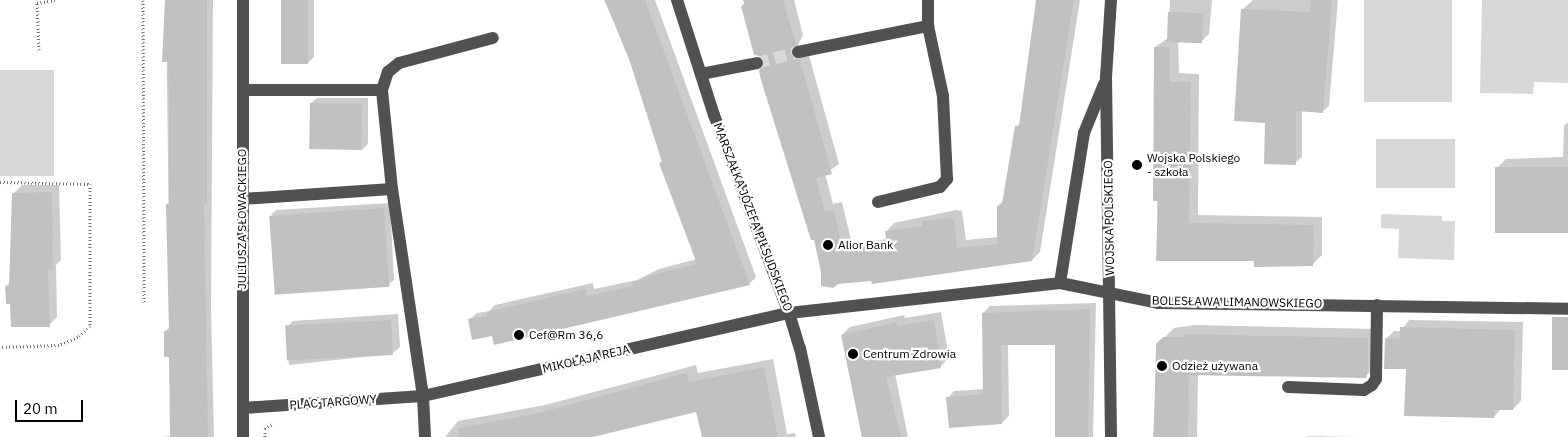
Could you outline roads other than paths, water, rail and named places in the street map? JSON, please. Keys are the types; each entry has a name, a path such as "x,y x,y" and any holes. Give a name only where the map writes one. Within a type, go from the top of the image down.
{"street":[{"name":"JULIUSZA SŁOWACKIEGO","path":"243,0 243,437"},
{"name":"MARSZAŁKA JÓZEFA PIŁSUDSKIEGO","path":"676,0 701,74 789,313 800,348 818,437"},
{"path":"878,202 940,187 947,179 943,96 928,26 928,0"},
{"name":"WOJSKA POLSKIEGO","path":"1111,0 1106,77 1112,437"},
{"path":"798,52 928,26"},
{"path":"425,437 423,396 392,189 382,90 388,72 399,63 493,38"},
{"path":"701,74 756,63"},
{"path":"1060,283 1084,134 1106,77"},
{"path":"242,90 382,90"},
{"path":"242,199 392,189"},
{"name":"BOLESŁAWA LIMANOWSKIEGO","path":"789,313 1060,283 1158,303 1568,309"},
{"path":"1288,387 1364,390 1372,385 1376,379 1377,305"},
{"name":"MIKOŁAJA REJA","path":"423,396 789,313"},
{"name":"PLAC TARGOWY","path":"243,408 423,396"}],"tunnel":[{"path":"757,63 798,52"}],"place":[{"name":"Wojska Polskiego - szkoła","path":"1137,165"},
{"name":"Alior Bank","path":"828,245"},
{"name":"Cef@Rm 36,6","path":"519,335"},
{"name":"Centrum Zdrowia","path":"853,354"},
{"name":"Odzież używana","path":"1162,366"}]}
